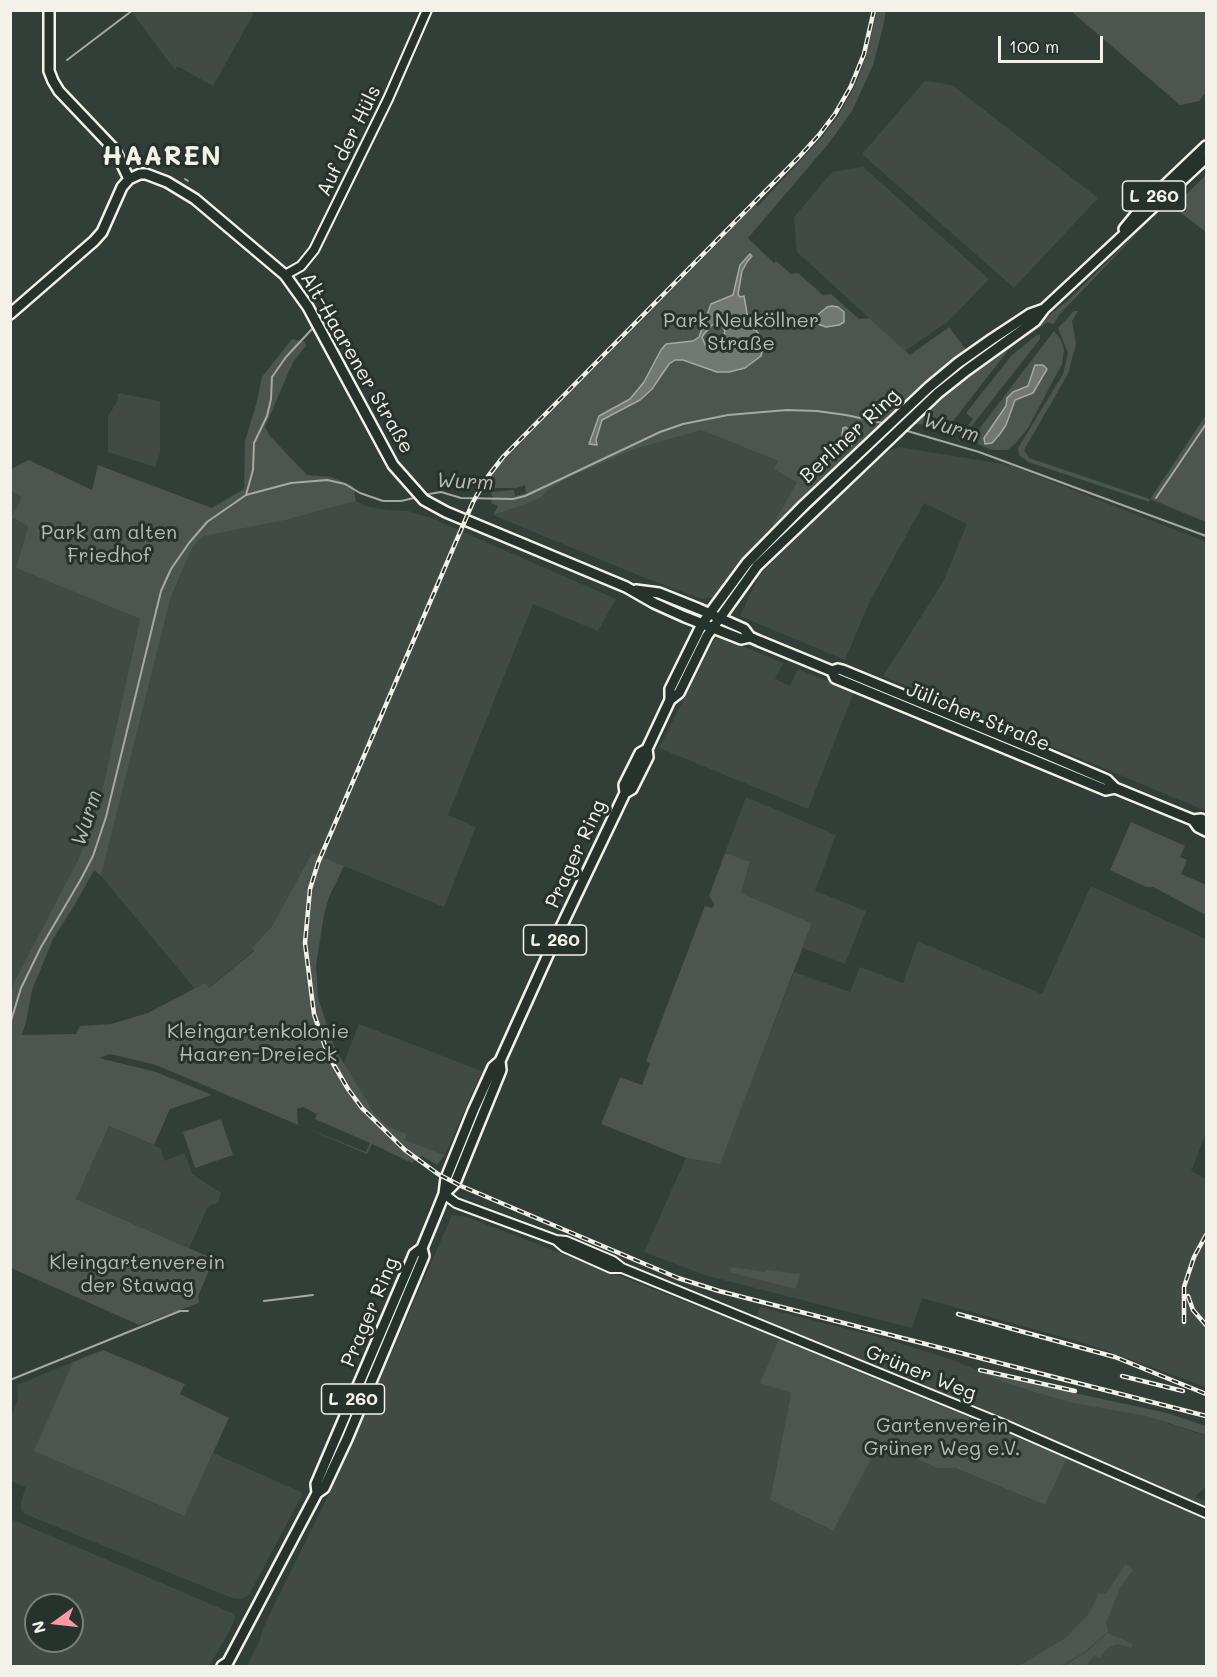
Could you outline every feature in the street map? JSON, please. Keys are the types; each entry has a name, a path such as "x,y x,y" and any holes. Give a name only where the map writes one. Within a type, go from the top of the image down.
{"main road":[{"path":"10,314 39,291 102,232 122,187 129,179 115,150 59,91 53,81 49,71 49,10"},
{"name":"Berliner Ring","path":"1107,250 1142,207 1206,146"},
{"name":"Berliner Ring","path":"716,623 757,566 893,435 967,370 1035,321 1044,309 1150,213 1206,158"},
{"name":"Alt-Haarener Straße","path":"129,179 140,174 147,174 179,188 285,275 308,307 393,465 406,480"},
{"name":"Berliner Ring","path":"705,618 747,563 898,416 958,363 1030,314 1044,309"},
{"name":"Jülicher Straße","path":"406,480 421,497 439,509 630,589 654,603 716,623 744,629 750,637 831,671 842,670 1107,780 1115,788 1193,820 1206,821"},
{"name":"Prager Ring","path":"226,1665 317,1493 316,1484 414,1254 422,1248 444,1194 446,1178 473,1111 493,1067 500,1061 624,793 632,789 648,757 647,749 670,700 670,689 705,618"},
{"name":"Prager Ring","path":"670,700 679,693 716,623"},
{"name":"Jülicher Straße","path":"1193,820 1198,827 1206,831"}],"street":[{"name":"Auf der Hüls","path":"285,275 301,266 314,250 388,99 427,10"},
{"name":"Grüner Weg","path":"444,1194 456,1203 556,1240 564,1247 611,1268 622,1268 1003,1424 1206,1513"}],"shaded area":[{"path":"131,11 252,11 253,15 213,86 177,66 175,70"},
{"path":"925,81 952,85 1098,198 1014,288 862,154"},
{"path":"863,167 989,279 950,320 905,351 797,252 794,217 832,172"},
{"path":"750,254 752,256 742,271 738,294 740,297 744,296 749,325 755,329 764,344 761,356 745,368 729,372 717,372 683,360 675,360 669,364 652,389 640,400 602,420 596,440 597,445 589,444 599,416 630,399 644,382 666,344 693,341 699,337 711,304 733,295 740,265","holes":["712,325 722,326 725,331 720,347 706,347 702,337 704,334"]},
{"path":"832,306 844,312 844,322 839,325 826,327 815,323 801,325 797,323 800,320 814,318 827,307"},
{"path":"1035,365 1043,365 1047,369 1033,393 1015,400 1006,425 1000,434 992,443 985,444 984,438 1006,406 1007,398 1013,392 1028,386"},
{"path":"118,393 160,401 160,453 155,467 108,452 108,416 117,402"},
{"path":"846,427 853,438 851,446 847,445 842,435 843,428"},
{"path":"701,430 822,479 745,557 714,597 702,599 640,576 493,515 542,497 548,490 568,478 635,449"},
{"path":"899,447 1010,465 1206,542 1206,811 883,676 943,582 967,524 924,503 869,603 845,660 740,616 760,574 884,453"},
{"path":"11,491 22,496 28,526 16,568 140,619 101,796 89,834 78,860 11,988"},
{"path":"356,501 369,507 408,511 431,518 616,599 598,631 533,604 448,815 476,827 444,907 312,853 272,926 252,948 254,950 208,988 205,984 195,989 101,876 171,597 193,546 203,536 286,520"},
{"path":"720,637 783,663 775,679 790,686 798,669 854,692 808,809 659,748 714,640"},
{"path":"746,797 836,835 815,891 866,911 845,964 803,948 812,923 741,893 750,863 725,853"},
{"path":"1091,886 1206,939 1206,1134 1191,1171 1206,1179 1206,1387 1087,1344 922,1298 912,1328 704,1275 644,1252 686,1158 719,1164 794,972 850,992 860,967 903,983 918,941 1042,994"},
{"path":"359,1024 482,1071 445,1155 405,1140 407,1134 389,1127 374,1113 343,1065"},
{"path":"109,1126 160,1148 165,1161 185,1153 192,1174 221,1193 218,1203 210,1205 207,1209 189,1248 76,1199"},
{"path":"452,1215 467,1217 751,1327 760,1307 887,1339 956,1361 1008,1384 1072,1403 1146,1416 1206,1436 1206,1487 1194,1497 1206,1501 1206,1666 247,1666 276,1601 335,1482","holes":["779,1339 1067,1458 1045,1505 954,1468 937,1468 879,1442 833,1531 770,1500 791,1393"]},
{"path":"73,1362 35,1451 183,1516 213,1453 301,1492 302,1495 249,1595 242,1599 232,1598 25,1514 21,1510 26,1487 11,1481 11,1418 18,1399 17,1385"},
{"path":"11,1519 234,1614 235,1618 229,1632 209,1666 11,1666"}],"green space":[{"name":"Park Neuköllner Straße","path":"877,11 886,11 883,27 873,65 852,111 829,143 748,238 774,263 776,261 791,274 798,273 823,295 831,294 859,319 869,318 910,355 949,327 966,350 813,487 769,532 797,482 774,469 778,461 701,430 635,449 568,478 548,490 542,497 493,515 498,506 491,503 493,497 490,492 514,490 515,496 526,493 525,485 517,488 493,488 481,492 499,465 755,205 758,206 822,137 838,116 855,86 866,56"},
{"path":"1071,11 1206,11 1206,92 1199,101 1180,105"},
{"path":"1206,175 1206,232 1173,207"},
{"path":"1147,223 1053,324 1048,322 1010,348 953,421 932,425 914,424 915,420 955,385 1066,302"},
{"path":"1074,311 1078,311 1072,321 1076,344 1068,374 1024,450 1029,458 1150,499 1149,502 1028,462 1019,455 1018,448 1063,374 1068,353 1058,328"},
{"path":"1054,331 1061,340 1064,350 1062,364 1028,428 1007,450 992,450 978,444 973,437","holes":["1035,365 1033,393 1015,400 1006,425 992,443 984,437 1013,392 1028,386"]},
{"path":"1040,335 1040,339 960,441 958,440 973,419 966,413 1012,355"},
{"path":"292,339 305,342 306,346 293,362 265,427 269,435 307,475 331,477 353,486 356,501 286,520 204,536 193,546 171,597 101,876 94,870 53,939 32,990 22,1035 76,1034 80,1026 111,1024 148,1013 205,983 209,988 254,951 252,948 272,926 312,853 344,866 329,897 316,965 318,998 335,1049 374,1113 389,1127 407,1134 405,1140 445,1155 437,1165 422,1156 412,1163 372,1144 367,1154 302,1127 366,1152 370,1143 315,1119 317,1114 303,1107 297,1109 298,1125 156,1065 110,1054 99,1058 156,1072 212,1095 170,1109 154,1145 109,1126 76,1199 214,1259 198,1296 199,1303 139,1325 11,1268 11,988 78,860 89,834 101,796 140,619 16,568 28,526 12,517 22,497 11,491 11,469 29,460 92,490 98,465 212,508 244,489 245,441 262,377"},
{"path":"1206,415 1206,522 1150,499"},
{"path":"1131,822 1185,846 1180,857 1187,860 1181,874 1206,885 1206,915 1153,887 1146,887 1110,870"},
{"path":"725,853 750,862 741,893 812,923 720,1164 686,1158 601,1124 620,1077 642,1085 650,1064 646,1061 705,906 713,908 714,904 709,896"},
{"path":"221,1119 233,1155 195,1168 183,1132"},
{"path":"731,1267 800,1274 796,1289 730,1272"},
{"name":"Gartenverein Grüner Weg e.V.","path":"779,1339 1067,1458 1045,1505 955,1468 937,1468 880,1442 833,1531 770,1500 791,1393 760,1383"},
{"path":"103,1350 185,1384 180,1394 229,1418 184,1516 34,1451 73,1362"},
{"path":"982,1373 1167,1413 1206,1426 1206,1435 1146,1416 1072,1403 1008,1384"},
{"path":"1126,1564 1133,1570 1120,1588 1106,1623 1108,1632 1083,1653 1060,1666 1019,1666 1067,1637 1090,1612 1099,1593 1106,1594"},
{"path":"1108,1633 1133,1644 1131,1648 1117,1644 1107,1649 1100,1658 1094,1655 1086,1666 1063,1666 1084,1654"}],"waterway":[{"path":"67,60 133,10"},
{"path":"246,495 253,470 254,443 267,416 271,399 272,377 286,357 312,329"},
{"name":"Wurm","path":"423,495 441,492 461,498 513,499 525,496 660,432 683,424 728,415 787,410 817,411 887,424"},
{"path":"1156,498 1206,424"},
{"name":"Wurm","path":"904,430 979,452 1206,536"},
{"name":"Wurm","path":"10,1024 21,988 41,947 93,856 106,817 161,591 171,569 189,543 207,522 246,495 291,483 327,480 345,484 360,493 383,501 401,501 418,497"},
{"path":"264,1301 313,1295"},
{"path":"10,1380 180,1311 188,1311"}],"railway":[{"path":"874,10 864,54 851,86 835,114 819,135 503,457 486,479 473,502 318,863 310,889 305,943 314,1014 328,1055 362,1108 405,1150 438,1174 461,1186 678,1278 719,1291 1206,1416"},
{"path":"1184,1322 1184,1287 1194,1257 1206,1235"},
{"path":"1188,1296 1193,1310 1206,1325"},
{"path":"958,1314 1115,1357 1206,1394"},
{"path":"980,1370 1075,1391"},
{"path":"1122,1376 1183,1391"}],"district":[{"name":"HAAREN","path":"162,157"}],"park label":[{"name":"Park am alten Friedhof","path":"109,544"},
{"name":"Kleingartenkolonie Haaren-Dreieck","path":"258,1044"},
{"name":"Kleingartenverein der Stawag","path":"137,1274"}]}
